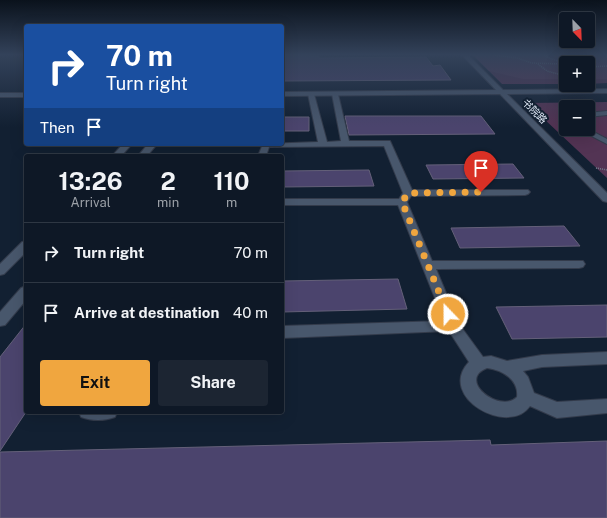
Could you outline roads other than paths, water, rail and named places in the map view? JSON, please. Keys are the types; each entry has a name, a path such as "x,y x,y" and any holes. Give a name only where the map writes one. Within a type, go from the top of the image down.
{"street":[{"name":"书院路","path":"489,79 607,199"},
{"path":"284,94 335,94 607,86"},
{"path":"284,88 499,89 607,92"},
{"path":"0,89 24,89"},
{"path":"311,94 323,144"},
{"path":"335,94 346,144"},
{"path":"0,95 24,95"},
{"path":"595,115 607,113"},
{"path":"595,136 607,142"},
{"path":"284,145 387,143 427,265 453,326 478,363"},
{"path":"118,154 126,146"},
{"path":"144,154 151,146"},
{"path":"284,202 525,192"},
{"path":"0,271 24,247"},
{"path":"427,265 579,264"},
{"path":"0,321 24,293"},
{"path":"284,332 453,326"},
{"path":"507,367 542,361 607,358"},
{"path":"478,363 497,363 507,367 516,373 522,380 526,389 526,397 522,404 515,408 506,410 495,409 476,397 470,389 467,381 468,373 472,367 478,363"},
{"path":"526,397 557,410 607,406"}]}
